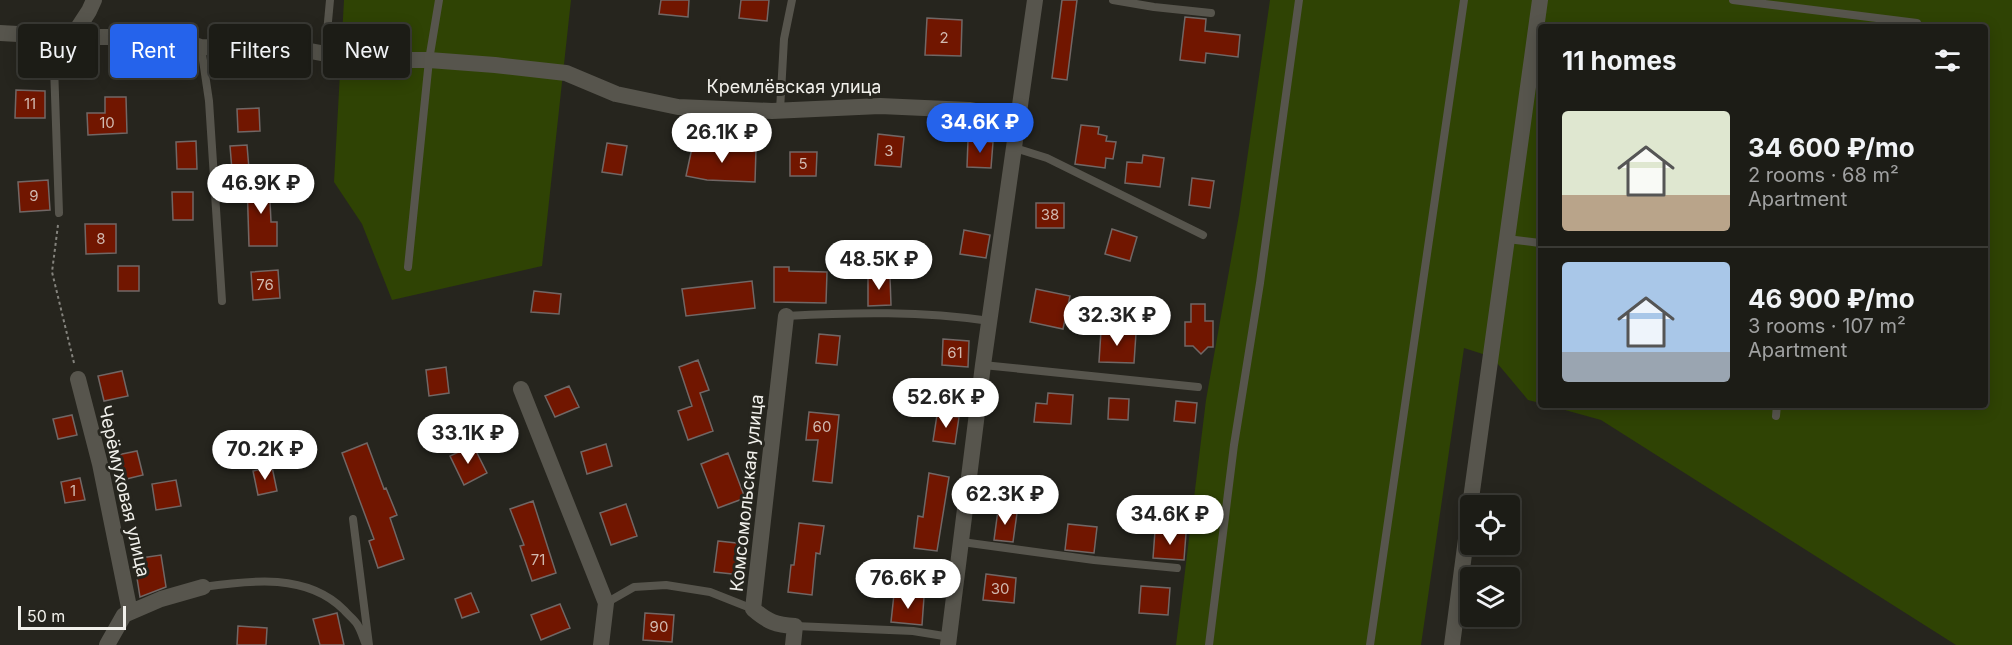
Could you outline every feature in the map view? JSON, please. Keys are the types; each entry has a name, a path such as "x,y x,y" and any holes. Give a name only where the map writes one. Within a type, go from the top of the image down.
{"street":[{"path":"80,24 94,0"},
{"path":"1472,495 1540,0"},
{"path":"949,641 983,365 1038,4"},
{"name":"Кремлёвская улица","path":"0,33 18,34"},
{"name":"Кремлёвская улица","path":"98,37 170,37 201,47 305,50 323,54"},
{"name":"Кремлёвская улица","path":"410,60 495,64 566,73 616,94 678,106 780,110 880,106 969,110 1020,119"},
{"name":"Комсомольская улица","path":"786,316 753,609 765,620 795,626"},
{"name":"Черёмуховая улица","path":"78,379 100,464 130,612"},
{"path":"521,389 606,603 601,645"},
{"path":"1452,645 1464,555"},
{"path":"107,645 124,615 161,599 203,587"},
{"path":"793,645 795,626"}],"lane":[{"path":"328,24 330,0"},
{"path":"408,267 429,60 439,0"},
{"path":"780,110 784,39 792,0"},
{"path":"1113,0 1154,8 1211,13"},
{"path":"1209,645 1234,445 1260,283 1299,0"},
{"path":"1370,645 1464,0"},
{"path":"1733,0 1917,22"},
{"path":"201,47 209,101 222,301"},
{"path":"54,78 59,213"},
{"path":"1015,148 1047,158 1203,236"},
{"path":"1507,239 1538,243"},
{"path":"786,316 906,313 991,321"},
{"path":"983,365 1198,387"},
{"path":"1776,416 1777,408"},
{"path":"353,519 368,645"},
{"path":"962,542 1094,560 1177,568"},
{"path":"203,587 240,582 302,585 334,600 357,623 368,645"},
{"path":"606,603 634,587 666,585 710,592 753,609"},
{"path":"795,626 912,631 949,641"}],"path":[{"path":"59,213 52,272 78,379"}],"green space":[{"path":"344,0 571,0 542,266 392,300 362,224 334,182 340,78 410,78 410,24 343,24"},
{"path":"1270,0 2012,0 2012,645 1956,645 1601,420 1558,408 1988,408 1988,24 1538,24 1538,402 1528,400 1492,357 1464,348 1421,645 1176,645 1206,400 1239,215"}],"building":[{"path":"661,0 689,0 688,17 659,14"},
{"path":"741,0 769,0 767,21 739,18"},
{"path":"1062,0 1077,0 1067,80 1052,78"},
{"path":"1185,17 1206,19 1205,31 1240,35 1238,57 1206,53 1205,63 1180,60"},
{"path":"927,18 962,20 961,56 925,55"},
{"path":"16,90 45,91 45,118 15,118"},
{"path":"105,97 126,97 127,133 88,135 87,113 105,113"},
{"path":"259,108 260,131 238,132 237,109"},
{"path":"1081,125 1099,127 1098,134 1107,136 1106,141 1116,142 1113,159 1106,158 1105,168 1075,164"},
{"path":"878,134 904,137 901,167 875,165"},
{"path":"968,140 993,142 991,168 967,167"},
{"path":"196,141 197,169 177,169 176,142"},
{"path":"607,143 627,146 622,175 602,172"},
{"path":"693,143 730,150 730,148 756,148 755,182 707,180 686,176"},
{"path":"247,145 249,169 232,170 230,146"},
{"path":"790,152 817,152 816,176 790,176"},
{"path":"1143,155 1164,158 1160,187 1125,183 1127,162 1142,163"},
{"path":"1192,178 1214,181 1210,208 1189,205"},
{"path":"48,180 50,210 20,212 18,182"},
{"path":"269,180 271,222 277,222 277,246 249,246 247,181"},
{"path":"172,192 193,192 193,220 173,220"},
{"path":"1036,203 1064,203 1064,228 1036,228"},
{"path":"85,224 116,224 116,253 86,254"},
{"path":"1112,229 1137,237 1130,261 1105,254"},
{"path":"964,230 990,235 986,258 960,254"},
{"path":"118,266 139,266 139,291 118,291"},
{"path":"774,267 789,267 789,271 827,272 826,303 774,302"},
{"path":"278,270 280,298 253,300 251,272"},
{"path":"868,277 890,277 891,305 868,306"},
{"path":"752,281 755,308 686,316 682,289"},
{"path":"1036,289 1070,296 1063,329 1030,322"},
{"path":"534,291 561,294 559,314 531,312"},
{"path":"1191,304 1205,304 1205,321 1213,321 1213,347 1208,347 1201,354 1193,346 1185,346 1185,322 1191,322"},
{"path":"1101,331 1136,333 1134,363 1099,362"},
{"path":"819,334 840,336 837,365 816,363"},
{"path":"943,339 969,341 968,367 942,365"},
{"path":"698,360 709,390 700,393 713,431 688,440 678,411 692,406 679,367"},
{"path":"446,367 449,393 429,396 426,370"},
{"path":"122,371 128,396 104,401 98,376"},
{"path":"569,386 579,407 555,417 545,396"},
{"path":"1048,393 1073,395 1071,424 1034,422 1036,403 1047,404"},
{"path":"1109,398 1129,399 1128,420 1108,419"},
{"path":"1176,401 1197,403 1195,423 1174,421"},
{"path":"809,412 839,415 832,483 813,481 818,440 806,440"},
{"path":"72,415 77,435 58,439 53,419"},
{"path":"937,415 959,417 955,444 933,441"},
{"path":"367,443 384,489 386,488 397,515 390,518 404,559 378,568 369,541 374,539 342,453"},
{"path":"606,444 612,466 587,474 581,452"},
{"path":"473,445 487,473 464,485 450,456"},
{"path":"137,451 143,475 118,481 112,456"},
{"path":"728,453 745,498 718,508 701,464"},
{"path":"272,467 277,491 258,495 253,471"},
{"path":"929,473 949,477 937,551 914,548 918,516 923,517"},
{"path":"80,478 85,500 65,503 61,482"},
{"path":"176,480 181,506 156,510 152,484"},
{"path":"533,501 556,573 532,581 520,546 524,545 510,509"},
{"path":"626,504 637,536 611,545 600,513"},
{"path":"998,510 1017,513 1013,542 994,540"},
{"path":"799,523 824,526 820,554 816,553 812,595 788,592"},
{"path":"1068,524 1097,527 1094,553 1065,550"},
{"path":"1155,531 1186,533 1184,560 1153,558"},
{"path":"718,541 746,544 742,575 714,572"},
{"path":"161,555 166,587 140,597 134,559"},
{"path":"986,574 1016,578 1014,603 983,600"},
{"path":"1141,586 1170,588 1168,615 1139,613"},
{"path":"471,593 479,612 462,618 455,599"},
{"path":"894,594 924,597 922,625 891,622"},
{"path":"560,604 570,628 541,640 531,615"},
{"path":"337,613 344,645 320,645 313,619"},
{"path":"645,613 674,615 672,642 643,640"},
{"path":"238,626 267,628 266,645 237,645"}]}
